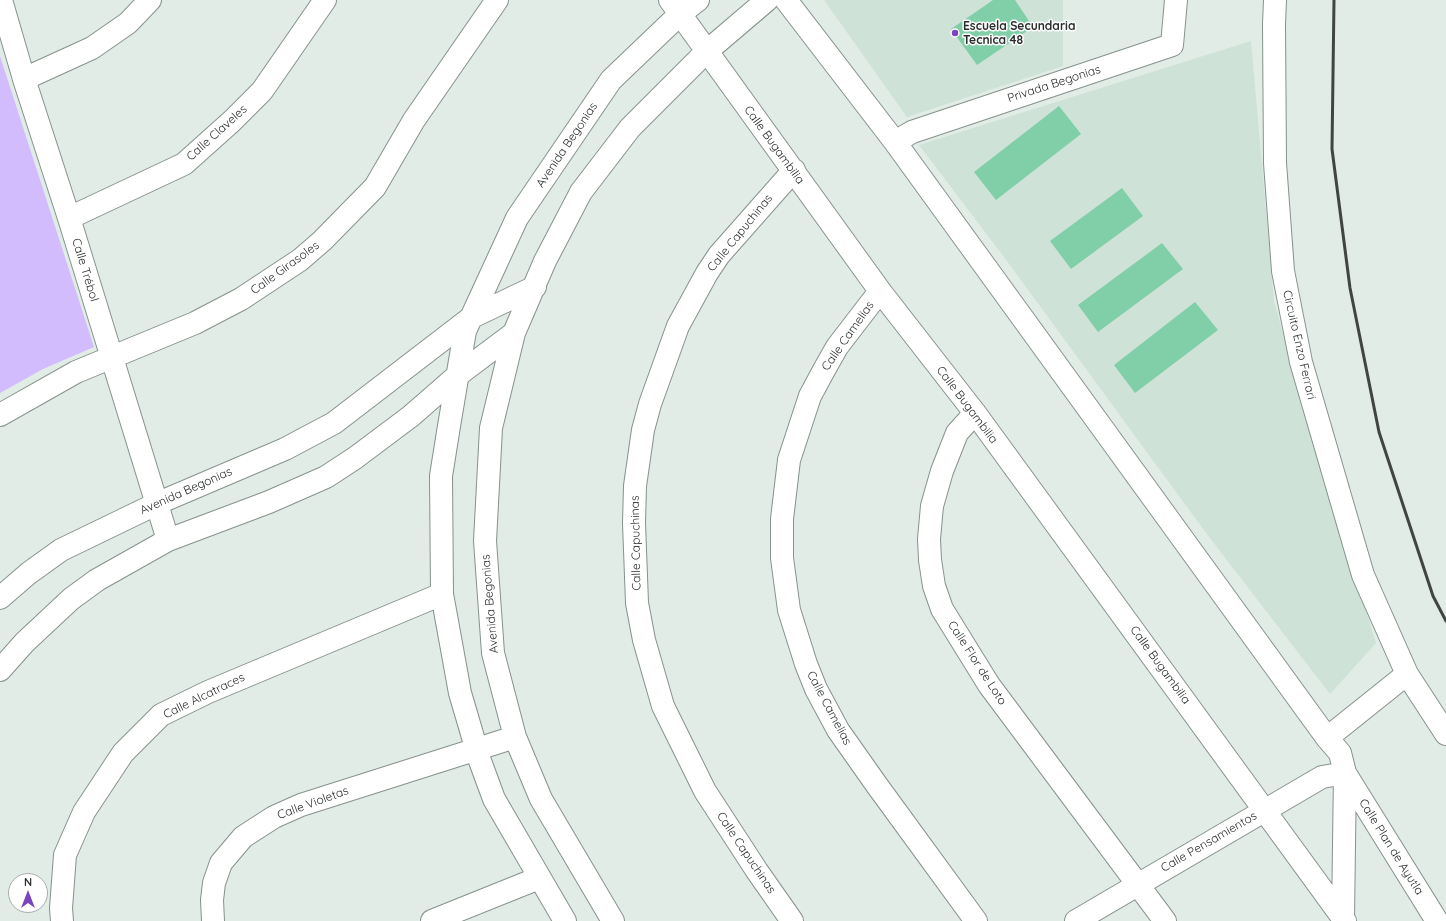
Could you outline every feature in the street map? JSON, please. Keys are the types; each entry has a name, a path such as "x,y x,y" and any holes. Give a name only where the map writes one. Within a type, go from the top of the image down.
{"street":[{"name":"Calle Trébol","path":"1,0 24,79 69,218 168,540"},
{"path":"24,79 92,48 128,23 150,0"},
{"name":"Calle Claveles","path":"69,218 184,164 232,122 262,92 325,0"},
{"name":"Calle Girasoles","path":"0,415 76,372 195,323 241,299 300,260 322,241 375,187 414,120 497,0"},
{"name":"Avenida Begonias","path":"565,921 494,799 476,748 460,693 442,594 441,476 465,331 517,218 611,80 675,7 698,0"},
{"name":"Avenida Begonias","path":"613,921 541,799 515,737 493,653 485,541 491,428 514,333 545,261 582,192 630,128 706,52 767,0"},
{"path":"786,0 895,142 1327,738 1340,753 1345,773 1344,919"},
{"name":"Privada Begonias","path":"895,142 912,132 1172,45 1176,0"},
{"name":"Circuito Enzo Ferrari","path":"1275,0 1275,163 1283,271 1301,362 1363,575 1407,674 1446,734"},
{"name":"Calle Bugambilia","path":"675,7 706,52 794,170 880,291 975,413 1344,919"},
{"name":"Calle Capuchinas","path":"792,921 705,791 663,706 646,646 638,602 634,524 635,486 643,430 650,404 678,326 707,273 719,256 794,170"},
{"name":"Avenida Begonias","path":"0,598 29,573 61,550 156,504 285,449 334,423 472,317 534,287"},
{"name":"Calle Camelias","path":"880,291 837,347 810,396 789,460 782,519 782,558 789,610 806,664 816,689 838,730 976,921"},
{"name":"Avenida Begonias","path":"0,670 25,642 71,599 97,580 168,540 269,502 326,477 355,458 411,416 458,375 514,333"},
{"name":"Calle Flor de Loto","path":"975,413 957,433 942,471 932,506 929,539 934,586 942,609 989,685 1165,921"},
{"name":"Calle Alcatraces","path":"62,921 61,908 65,855 84,812 123,753 161,715 208,692 442,594"},
{"path":"1327,738 1407,674"},
{"name":"Calle Violetas","path":"213,921 212,900 214,883 221,863 243,837 274,817 301,805 476,748 515,737"},
{"name":"Calle Pensamientos","path":"1088,918 1138,884 1265,809 1322,777 1345,773"},
{"name":"Calle Plan de Ayutla","path":"1345,773 1437,921"},
{"path":"432,921 539,878"}],"shaded area":[{"name":"Escuela Secundaria Tecnica 48","path":"824,0 1063,0 1063,66 907,117"},
{"path":"1251,41 1274,301 1317,456 1376,643 1330,694 1206,533 1007,261 919,145"},
{"path":"0,56 94,347 43,369 0,393"}],"building":[{"path":"993,0 1015,0 1033,27 977,65 951,29"},
{"path":"1059,106 1081,134 996,200 974,172"},
{"path":"1122,188 1143,216 1071,269 1050,241"},
{"path":"1162,243 1183,269 1098,332 1078,305"},
{"path":"1195,302 1218,330 1135,393 1114,365"}],"railway":[{"path":"1334,0 1332,149 1350,288 1379,432 1433,596 1446,621"}],"place":[{"name":"Escuela Secundaria Tecnica 48","path":"955,33"}]}
